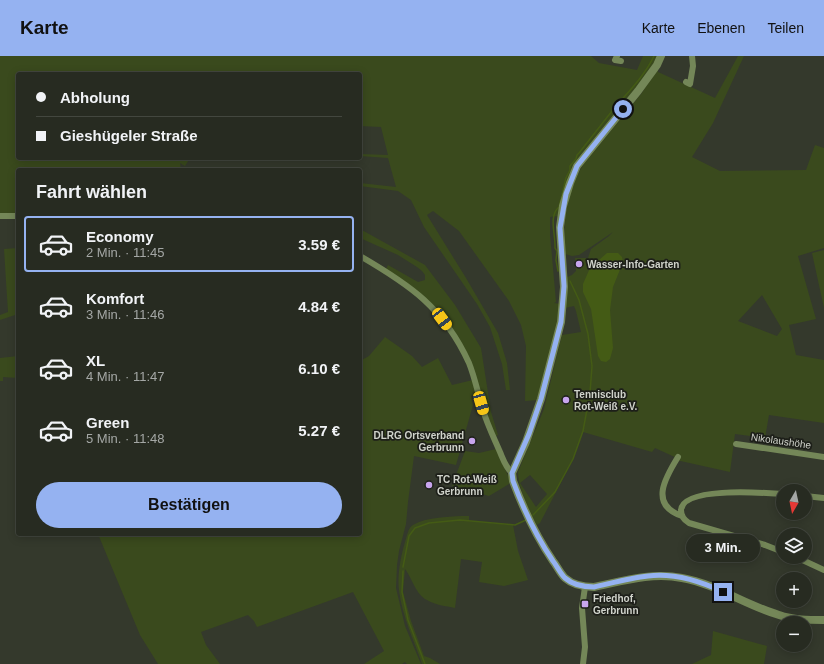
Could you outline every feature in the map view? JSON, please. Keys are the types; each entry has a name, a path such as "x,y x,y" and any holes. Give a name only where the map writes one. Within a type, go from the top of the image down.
{"street":[{"path":"513,477 541,399 559,329 564,286 560,228 563,206 570,183 577,166 638,91 656,65 660,56"},
{"path":"690,84 693,66 692,56"},
{"path":"0,216 16,216"},
{"path":"362,257 402,281 418,294 436,311 462,349 469,364 493,436 513,477 529,517 540,540 566,578 575,584 585,587 594,587 649,576 681,578 714,588 780,616 793,619 824,620"},
{"name":"Nikolaushöhe","path":"736,444 824,457"},
{"path":"678,457 666,477 662,494 667,508 672,513 682,516 689,523 776,549"},
{"path":"682,516 682,508 687,500 713,493 756,492 776,493"},
{"path":"812,497 824,498"},
{"path":"811,564 824,570"},
{"path":"583,664 585,647 582,608 585,587"}],"shaded area":[{"path":"0,56 591,56 599,63 637,70 643,56 659,56 656,63 582,155 559,216 550,217 556,302 554,303 561,304 559,321 539,400 525,401 526,346 521,325 509,301 459,231 433,211 427,215 498,333 507,363 510,390 506,390 502,364 490,327 477,304 424,227 411,200 398,191 362,186 362,183 396,187 388,158 362,156 362,154 388,155 381,127 362,126 362,72 16,72 16,160 189,160 185,166 180,163 181,168 16,168 16,215 6,215 0,213"},
{"path":"738,56 744,56 713,123 692,157 720,171 806,170 815,145 824,148 824,248 798,256 816,319 789,325 796,355 824,360 824,423 769,415 765,438 735,434 730,472 676,460 677,458 655,448 652,452 583,432 573,459 540,523 537,525 524,500 518,478 518,472 544,409 562,335 581,332 574,306 565,308 567,277 576,271 575,258 588,258 591,249 613,232 579,255 572,256 565,254 565,220 569,197 577,176 583,165 641,94 658,69 658,72 715,98","holes":["762,295 782,329 777,336 738,321","530,475 547,494 536,507 520,483"]},
{"path":"362,230 425,265 455,305 481,348 491,412 498,435 496,436 489,421 476,377 440,313 386,269 388,265 418,282 425,280 425,275 422,271 398,255 362,239"},
{"path":"16,248 16,315 0,320 0,315 8,312 4,249"},
{"path":"824,250 824,308 812,253"},
{"path":"607,253 618,253 622,257 623,262 613,287 610,310 613,348 610,359 606,362 601,361 598,356 591,309 583,292 583,284 590,268"},
{"path":"385,337 412,356 422,367 438,358 452,385 473,380 477,394 471,396 473,405 456,465 414,456 406,524 397,565 396,588 405,626 421,664 407,664 405,662 402,664 364,664 384,651 353,592 257,627 248,615 201,632 206,645 220,664 158,664 140,635 99,536 362,536 362,360 369,356"},
{"path":"16,356 16,378 3,377 3,381 0,381 0,358"},
{"path":"496,449 510,480 509,484 489,496 452,486 465,451 479,453"},
{"path":"469,516 469,521 513,525 518,551 528,580 504,586 479,582 482,562 461,559 455,608 433,603 423,598 405,569 403,592 411,621 424,656 440,664 422,664 405,619 399,590 400,566 404,547 411,526 418,522 443,517"},
{"path":"713,631 767,646 764,664 692,664 711,655"}],"waterway":[{"path":"558,271 553,221 559,207 570,166 576,159 577,155 640,78 654,56"},
{"path":"533,515 555,492 573,459 583,431 590,393 592,366 588,334 579,300 570,281"},
{"path":"403,567 409,536 415,528 429,523 460,520 515,525 526,520"},
{"path":"403,571 402,592 408,620 425,664"}],"place":[{"name":"Wasser-Info-Garten","path":"579,264"},
{"name":"Tennisclub Rot-Weiß e.V.","path":"566,400"},
{"name":"DLRG Ortsverband Gerbrunn","path":"472,441"},
{"name":"TC Rot-Weiß Gerbrunn","path":"429,485"},
{"name":"Friedhof, Gerbrunn","path":"585,604"}],"route":[{"path":"623,109 577,166 566,194 560,228 564,286 561,322 533,425 512,473 512,477 520,499 547,552 566,578 575,584 585,587 594,587 649,576 667,576 688,579 723,592"}]}
